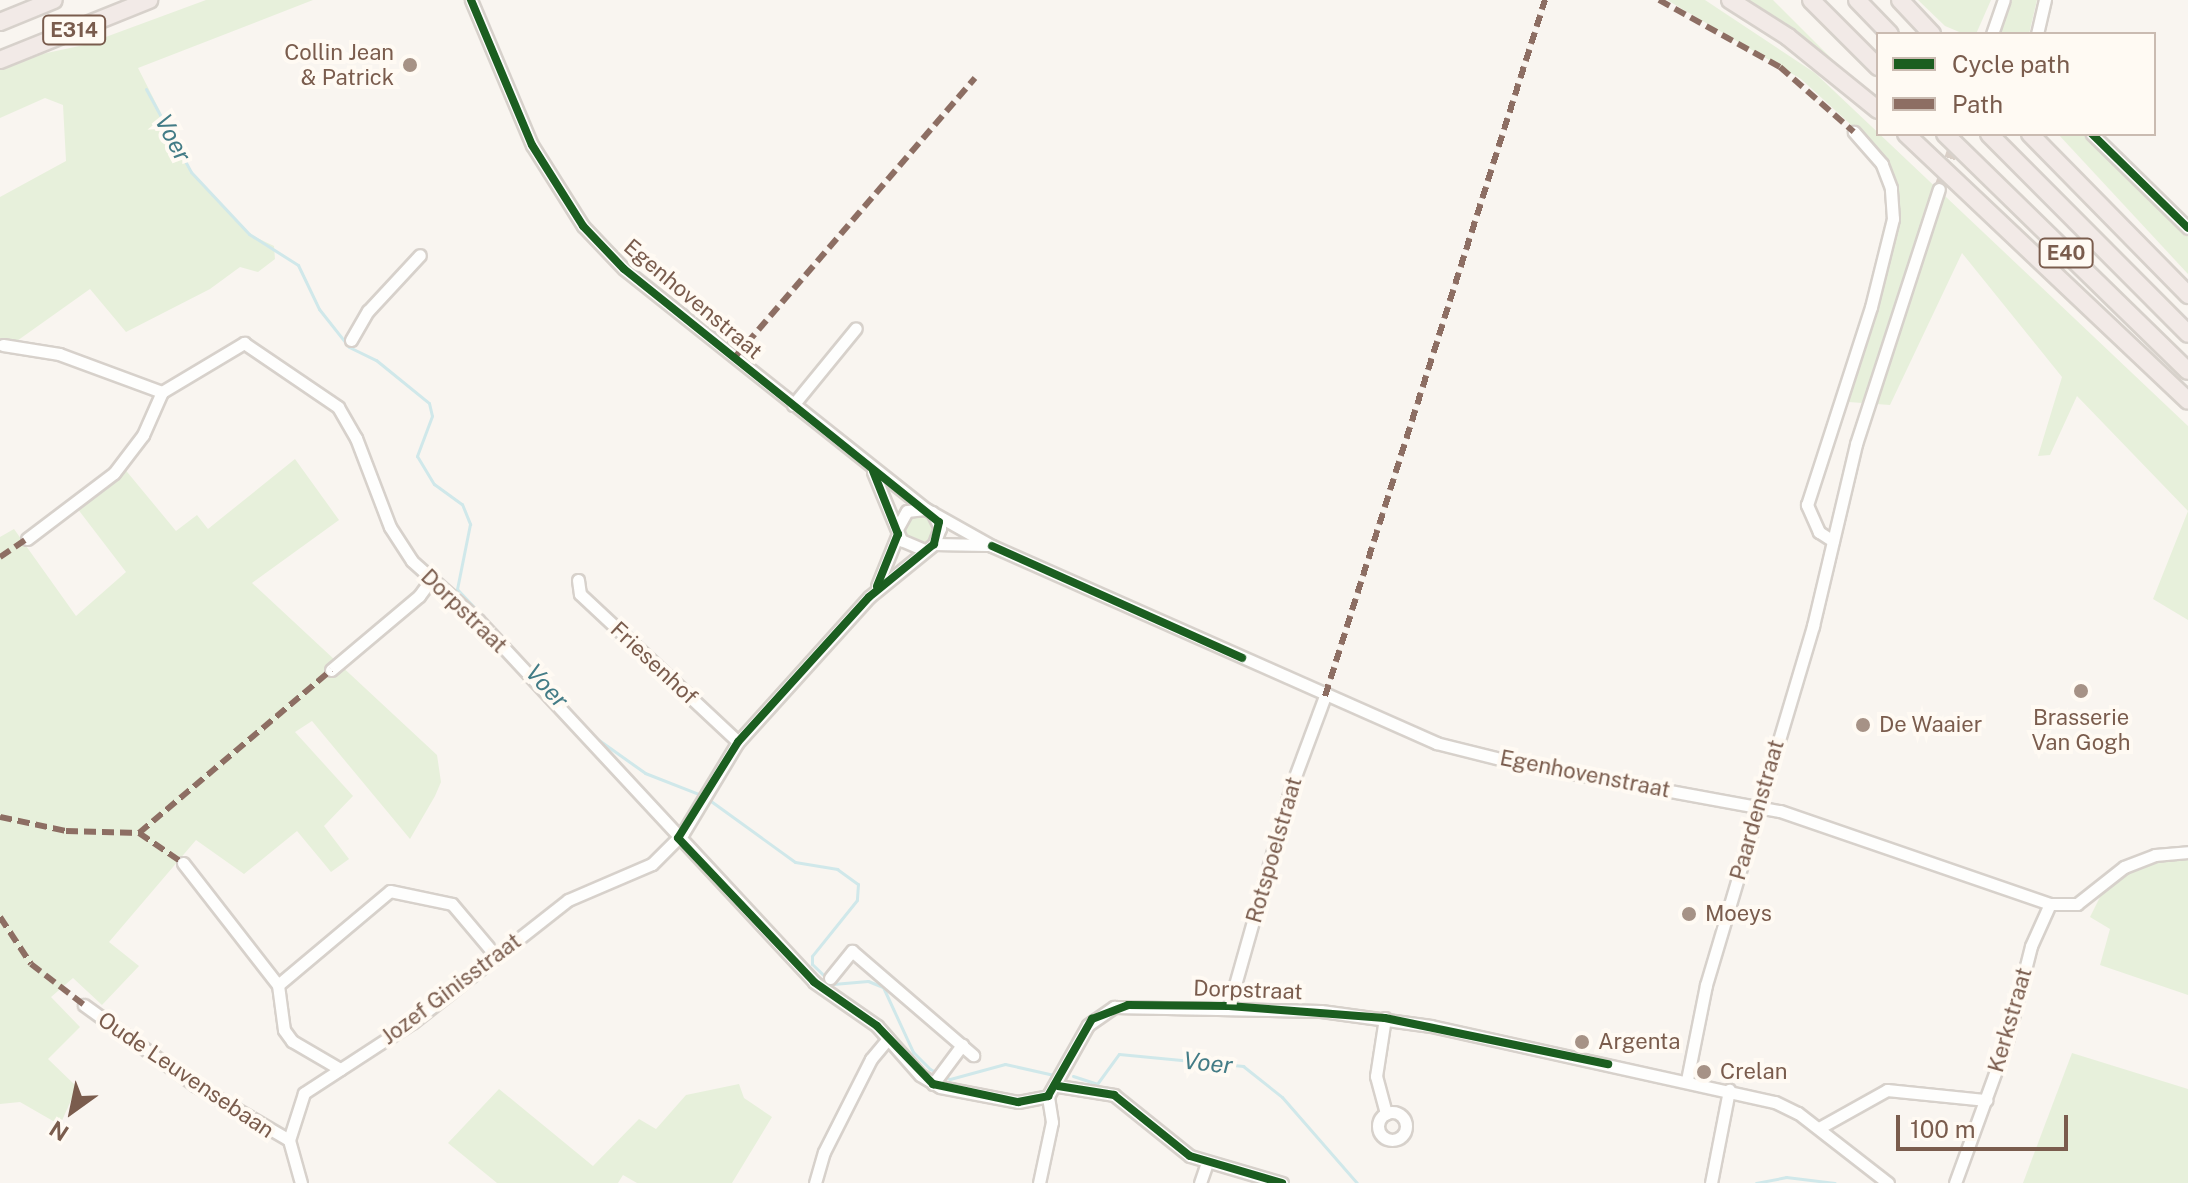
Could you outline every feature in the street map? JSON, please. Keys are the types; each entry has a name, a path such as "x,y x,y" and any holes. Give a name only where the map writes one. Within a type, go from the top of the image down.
{"highway":[{"name":"E314","path":"0,22 54,0"},
{"name":"E314","path":"0,60 149,0"},
{"path":"1730,0 1798,45 1876,108"},
{"path":"1811,0 1876,65"},
{"path":"1857,0 1888,32"},
{"path":"1900,0 1930,32"},
{"path":"1908,136 2188,401"},
{"name":"E40","path":"1947,136 2188,371"},
{"name":"E40","path":"1991,136 2188,334"},
{"path":"2032,136 2188,295"}],"street":[{"name":"Egenhovenstraat","path":"471,0 532,145 583,226 624,269 929,510 992,546 1325,696 1451,747 1756,805 2050,904"},
{"path":"1993,32 2004,0"},
{"path":"2037,32 2045,0"},
{"path":"1833,541 1819,532 1807,505 1871,307 1893,219 1891,188 1882,164 1854,132"},
{"path":"2094,136 2188,228"},
{"name":"Paardenstraat","path":"1687,1080 1706,985 1756,805 1805,654 1875,379 1939,189"},
{"path":"351,340 368,311 420,255"},
{"path":"793,405 856,328"},
{"path":"3,345 59,354 162,392 143,435 114,473 27,539"},
{"name":"Dorpstraat","path":"162,392 235,346 257,348 338,407 356,438 390,527 412,561 478,620 814,982 888,1039 935,1082"},
{"name":"Egenhovenstraat","path":"869,465 905,546 992,546"},
{"path":"929,510 940,528 929,547 869,597 907,511 929,510"},
{"path":"331,670 419,596 432,578"},
{"name":"Friesenhof","path":"578,580 580,594 738,742"},
{"name":"Jozef Ginisstraat","path":"289,1140 294,1111 304,1093 413,1022 568,900 652,864 678,838 738,742 869,597"},
{"name":"Rotspoelstraat","path":"1229,1006 1290,790 1325,696"},
{"path":"2050,904 2077,904 2124,867 2155,855 2188,852"},
{"path":"183,863 278,985 284,1030 292,1041 340,1069"},
{"path":"278,985 390,891 452,904 496,956"},
{"name":"Kerkstraat","path":"1955,1183 1986,1100 2027,957 2050,904"},
{"path":"830,978 852,951 973,1055"},
{"name":"Oude Leuvensebaan","path":"84,1005 195,1085 289,1140"},
{"name":"Dorpstraat","path":"1048,1096 1058,1086 1088,1025 1107,1009 1229,1006 1385,1018 1687,1080 1781,1103 1819,1128 1888,1183"},
{"path":"1385,1018 1376,1076 1386,1114"},
{"path":"815,1183 829,1140 871,1059 888,1039"},
{"path":"962,1045 935,1082 1018,1102 1048,1096 1052,1122 1039,1183"},
{"path":"1058,1086 1114,1095 1170,1143 1207,1163 1282,1183"},
{"path":"1711,1183 1729,1090"},
{"path":"1819,1128 1887,1090 1986,1100"},
{"path":"289,1140 301,1183"},
{"path":"1200,1183 1207,1163"}],"green space":[{"path":"206,0 313,0 138,68 191,172 249,234 274,246 275,259 258,272 240,267 210,289 126,332 90,289 0,353 0,197 66,161 63,105 45,98 0,118 0,63 84,45"},
{"path":"1667,0 1705,0 1815,73 1876,131 1876,136 1882,136 2188,426 2188,511 2077,396 2050,455 2038,456 2062,377 1962,253 1890,405 1835,401 1897,219 1894,175 1872,144 1801,79"},
{"path":"1747,0 1773,0 1836,63 1753,4"},
{"path":"1918,0 1991,0 1977,32 1959,32 1945,26"},
{"path":"2012,0 2037,0 2029,32 2001,32"},
{"path":"2060,136 2087,136 2188,236 2188,274"},
{"path":"295,459 339,520 252,583 437,755 441,782 435,796 410,839 312,721 295,732 353,796 324,826 349,859 331,872 297,831 244,874 196,840 109,942 139,966 102,1005 73,978 51,997 80,1027 48,1059 77,1087 60,1125 20,1102 0,1104 0,537 14,529 76,616 126,572 77,508 123,467 176,531 197,515 208,529"},
{"path":"2188,511 2188,620 2153,599"},
{"path":"917,514 923,515 931,523 931,535 923,543 917,544 911,543 903,535 902,529 903,523 911,515"},
{"path":"2188,857 2188,995 2100,965 2110,929 2090,917 2108,881 2156,859"},
{"path":"2072,1053 2188,1089 2188,1183 2023,1183"},
{"path":"739,1084 744,1098 772,1117 732,1183 637,1183 623,1175 618,1183 497,1183 448,1143 499,1089 593,1166 639,1119 656,1129 686,1095"}],"waterway":[{"name":"Voer","path":"146,89 191,172 249,234 298,265 319,309 349,347 376,360 429,403 432,416 417,456 434,484 462,504 470,524 457,589 596,738 645,773 701,795"},
{"name":"Voer","path":"708,799 795,862 837,869 858,884 857,900 812,956 812,964 833,984 868,981 883,987 913,1052 930,1069 950,1079 1005,1064 1054,1075"},
{"name":"Voer","path":"1073,1076 1097,1084 1119,1054 1243,1066 1282,1097 1357,1183"},
{"name":"Voer","path":"1756,1183 1786,1177 1835,1183"}],"tunnel":[{"path":"1939,189 1957,136"}],"marked path":[{"path":"1325,696 1545,0"},
{"path":"1659,0 1780,67 1854,132"},
{"path":"735,357 975,78"},
{"path":"0,557 27,539"},
{"path":"139,833 331,670"},
{"path":"0,817 66,831 139,833 183,863"},
{"path":"0,917 31,964 84,1005"}],"cycle path":[{"path":"471,0 532,145 583,226 624,269 939,522 934,544 869,597 738,742 678,838 814,982 877,1026 933,1084 1018,1102 1048,1096 1092,1019 1128,1005 1229,1006 1385,1018 1608,1064"},
{"path":"2094,136 2188,228"},
{"path":"873,471 898,534 877,586"},
{"path":"992,546 1242,658"},
{"path":"1058,1086 1114,1095 1190,1156 1282,1183"}],"place":[{"name":"Collin Jean & Patrick","path":"410,65"},
{"name":"Brasserie Van Gogh","path":"2081,691"},
{"name":"De Waaier","path":"1863,725"},
{"name":"Moeys","path":"1689,914"},
{"name":"Argenta","path":"1582,1042"},
{"name":"Crelan","path":"1704,1072"}]}
